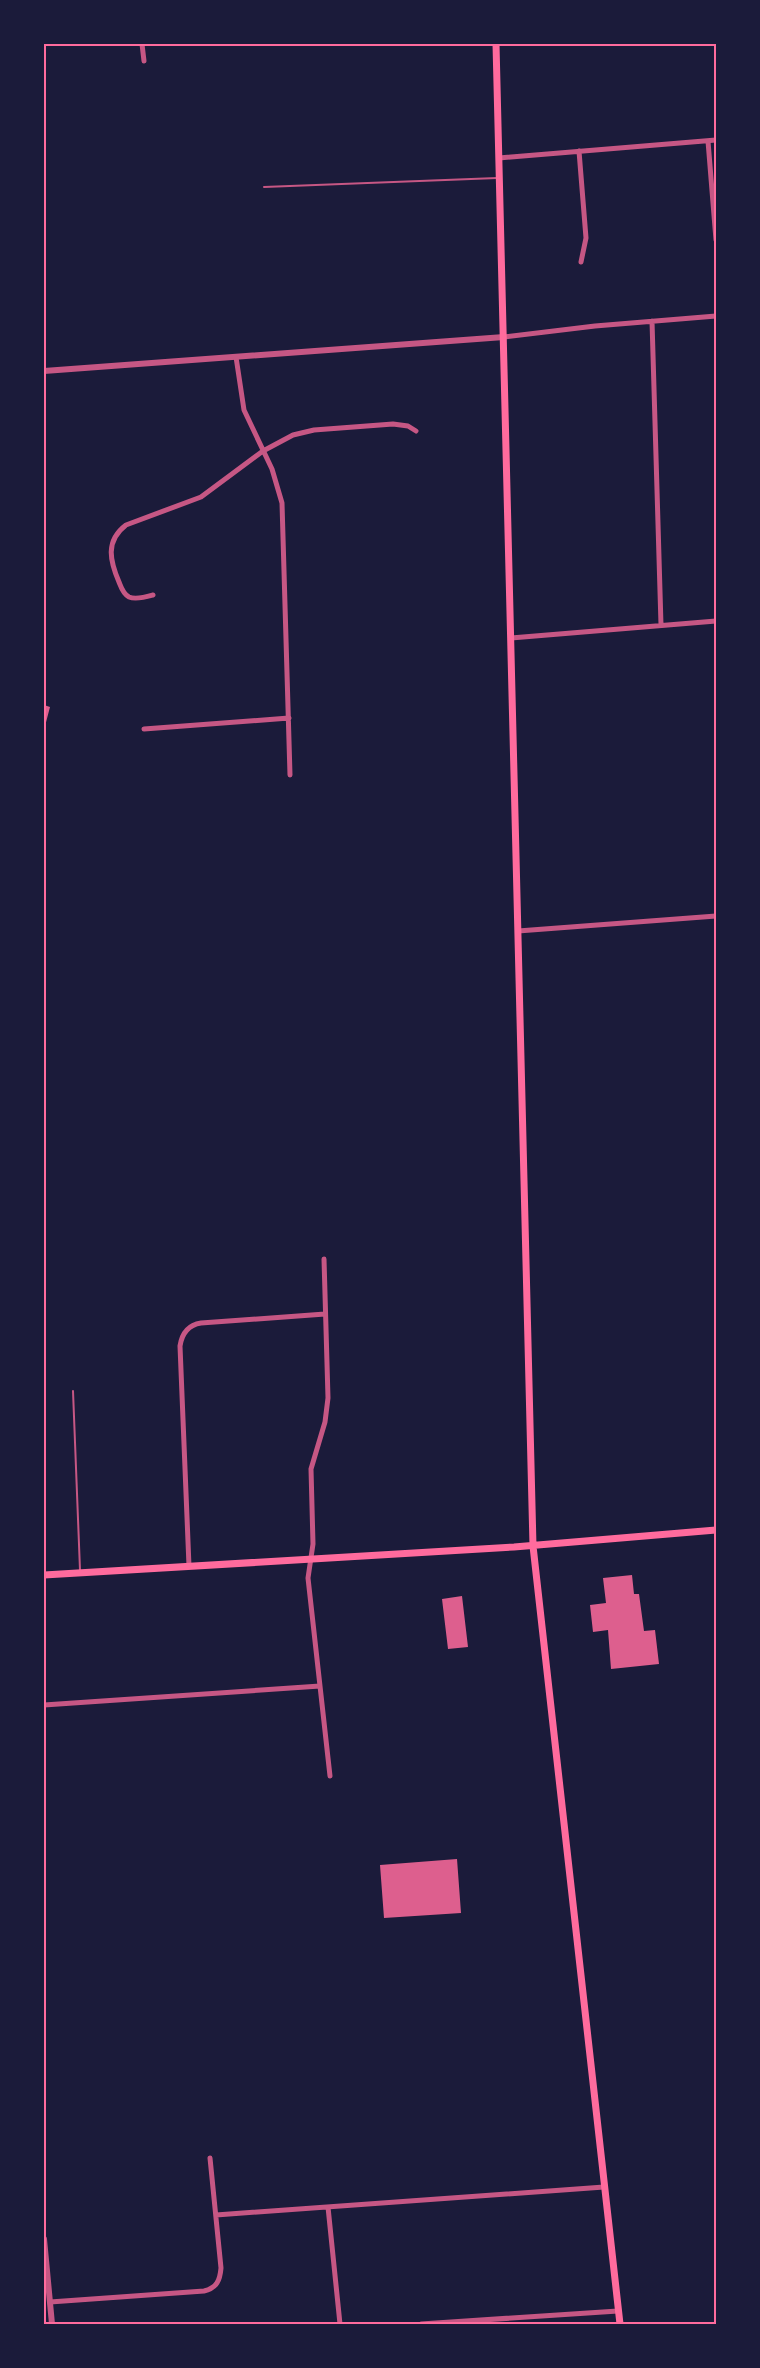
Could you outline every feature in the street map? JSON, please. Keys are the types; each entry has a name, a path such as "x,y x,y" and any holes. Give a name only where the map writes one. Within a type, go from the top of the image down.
{"main road":[{"path":"496,44 532,1546 620,2325"},
{"path":"44,1575 532,1546 717,1530"}],"street":[{"path":"142,44 144,61"},
{"path":"499,158 717,140"},
{"path":"708,141 717,240"},
{"path":"579,151 586,237 581,262"},
{"path":"44,371 504,337 717,316"},
{"path":"652,321 661,625"},
{"path":"236,357 244,410 279,486 282,503 290,775"},
{"path":"153,595 132,598 123,590 111,558 112,543 119,531 126,525 212,491 279,440 314,430 393,424 408,426 416,431"},
{"path":"511,638 717,621"},
{"path":"144,729 289,718"},
{"path":"518,931 717,916"},
{"path":"324,1259 328,1398 325,1422 311,1469 314,1544 308,1578 330,1776"},
{"path":"189,1566 180,1346 187,1329 201,1323 325,1314"},
{"path":"44,1704 320,1686"},
{"path":"50,2302 204,2291 217,2284 221,2268 210,2158"},
{"path":"216,2215 604,2187"},
{"path":"328,2207 340,2325"},
{"path":"44,2239 52,2325"},
{"path":"421,2325 618,2311"}],"lane":[{"path":"264,187 500,178"},
{"path":"73,1391 80,1573"}],"building":[{"path":"44,705 50,707 44,730"},
{"path":"632,1575 634,1594 639,1594 644,1631 655,1630 659,1664 611,1669 608,1630 593,1632 590,1605 606,1603 603,1578"},
{"path":"462,1596 468,1647 448,1649 442,1599"},
{"path":"457,1859 461,1913 384,1918 380,1865"}]}
